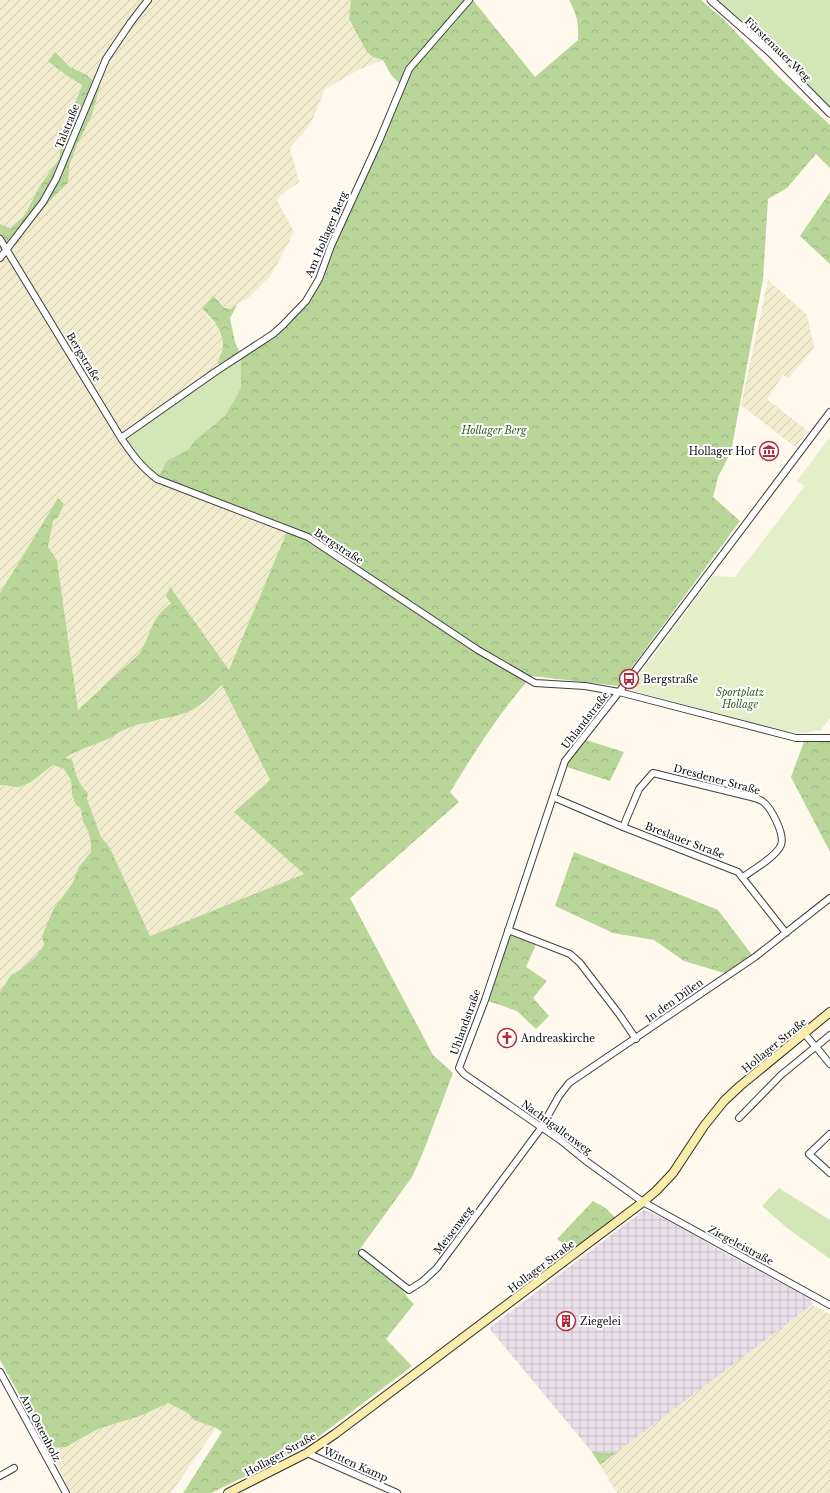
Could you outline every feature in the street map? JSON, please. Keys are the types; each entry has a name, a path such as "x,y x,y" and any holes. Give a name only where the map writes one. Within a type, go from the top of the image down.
{"main road":[{"name":"Hollager Straße","path":"228,1493 307,1453 372,1407 643,1202 673,1173 704,1126 724,1101 830,1012"}],"street":[{"name":"Talstraße","path":"0,258 43,202 56,179 106,59 148,0"},
{"name":"Am Hollager Berg","path":"121,438 215,372 274,334 306,301 319,279 330,246 379,141 409,69 469,0"},
{"name":"Fürstenauer Weg","path":"711,0 770,52 830,112"},
{"name":"Bergstraße","path":"0,239 121,438 145,470 157,479 308,537 478,650 535,683 586,686 619,692 796,738 830,738"},
{"name":"Uhlandstraße","path":"459,1068 485,1000 565,761 619,692 830,412"},
{"name":"Dresdener Straße","path":"624,827 640,789 653,773 747,796 761,801 771,810 782,837 781,845 775,853 743,877"},
{"name":"Breslauer Straße","path":"553,797 738,872 786,933"},
{"name":"In den Dillen","path":"541,1128 559,1096 569,1084 755,957 830,898"},
{"path":"508,930 570,954 580,963 636,1039"},
{"path":"804,1033 830,1064"},
{"path":"739,1118 781,1075 830,1035"},
{"name":"Nachtigallenweg","path":"459,1068 464,1074 524,1114 643,1202"},
{"name":"Meisenweg","path":"362,1253 409,1290 415,1286 438,1268 541,1128"},
{"path":"830,1134 809,1154 830,1173"},
{"name":"Ziegeleistraße","path":"643,1202 798,1286 830,1305"},
{"name":"Am Ostenholz","path":"0,1372 66,1493"},
{"name":"Witten Kamp","path":"307,1453 397,1493"},
{"path":"0,1476 14,1468"}],"shaded area":[{"path":"0,0 351,0 349,20 373,57 383,60 358,70 325,89 311,123 290,148 299,182 276,199 294,231 271,275 248,298 230,309 225,308 220,302 208,303 202,307 204,312 217,326 224,344 219,356 241,388 225,416 288,529 229,671 172,603 161,612 139,654 78,711 57,560 48,547 53,521 58,516 58,498 0,593 0,258 43,202 96,81 70,67 55,53 48,60 66,75 82,84 62,138 59,159 41,184 24,216 10,228 0,224"},
{"path":"768,280 807,315 814,348 789,378 783,375 767,399 808,431 795,447 741,405"},
{"path":"222,685 270,780 235,812 305,874 150,936 110,848 101,837 87,799 88,793 81,787 76,777 72,759 64,758 111,737 127,728 150,721 162,720 172,715 182,714 194,709 203,704"},
{"path":"53,765 64,769 71,780 72,794 75,803 81,809 83,822 88,831 91,852 79,867 72,884 54,908 44,945 36,956 23,968 11,975 0,992 0,785 20,787"},
{"path":"644,1210 666,1219 725,1253 811,1299 812,1305 616,1453 592,1452 489,1328"},
{"path":"812,1305 830,1314 830,1493 617,1493 600,1465"},
{"path":"168,1403 188,1413 194,1420 216,1428 171,1493 71,1493 47,1444 53,1448 80,1440 98,1429 143,1415"}],"green space":[{"name":"Hollager Berg","path":"351,0 473,0 535,77 578,40 577,19 569,0 701,0 723,19 779,77 830,125 830,168 816,154 787,188 768,199 763,279 731,452 718,477 713,497 740,521 618,686 532,676 509,703 478,747 450,792 459,802 350,898 433,1055 453,1073 422,1155 412,1177 357,1253 402,1289 414,1304 386,1339 412,1366 313,1441 285,1457 211,1493 183,1493 222,1432 216,1428 194,1420 188,1413 168,1403 143,1415 98,1429 66,1447 53,1448 47,1444 0,1360 0,992 11,975 23,968 36,956 44,945 42,936 54,908 72,884 79,867 91,852 91,844 88,831 83,822 81,809 75,803 72,794 71,780 64,769 53,765 31,782 20,787 0,785 0,593 58,498 64,504 58,517 53,521 48,547 57,560 78,710 139,654 158,616 171,603 166,596 170,587 229,670 288,529 157,479 167,461 189,449 195,440 225,416 241,388 241,356 219,369 218,361 223,348 222,338 216,324 202,307 208,303 213,296 225,308 230,309 237,305 230,318 235,342 241,355 273,334 306,301 402,86 391,75 383,60 373,57 367,52 349,19","holes":["222,685 270,780 234,812 304,874 150,936 110,848 101,837 87,799 88,793 79,782 72,759 65,758 132,727 178,715 194,709 202,704"]},
{"path":"711,0 830,0 830,112"},
{"path":"55,52 70,67 87,75 100,86 92,115 77,145 69,166 68,183 7,249 0,249 0,224 10,228 24,216 41,184 59,159 62,138 82,85 48,61"},
{"path":"830,192 830,264 800,236"},
{"path":"241,356 241,388 225,416 195,440 189,449 167,461 157,479 121,438"},
{"name":"Sportplatz Hollage","path":"830,437 830,718 820,731 818,730 805,733 789,732 634,691 632,685 713,576 735,577 805,486 797,481"},
{"path":"830,738 830,852 791,777 805,739"},
{"path":"583,739 624,752 610,781 564,766"},
{"path":"574,852 718,910 752,955 731,971 724,973 684,961 654,940 613,933 555,906"},
{"path":"508,930 537,942 526,967 547,981 533,998 549,1016 536,1029 517,1011 485,1000"},
{"path":"779,1188 830,1220 830,1259 787,1228 762,1206"},
{"path":"593,1201 604,1207 618,1220 576,1253 557,1239"},
{"path":"592,1452 616,1453 600,1465"}],"place":[{"name":"Hollager Hof","path":"769,451"},
{"name":"Bergstraße","path":"629,679"},
{"name":"Andreaskirche","path":"507,1038"},
{"name":"Ziegelei","path":"566,1321"}]}
